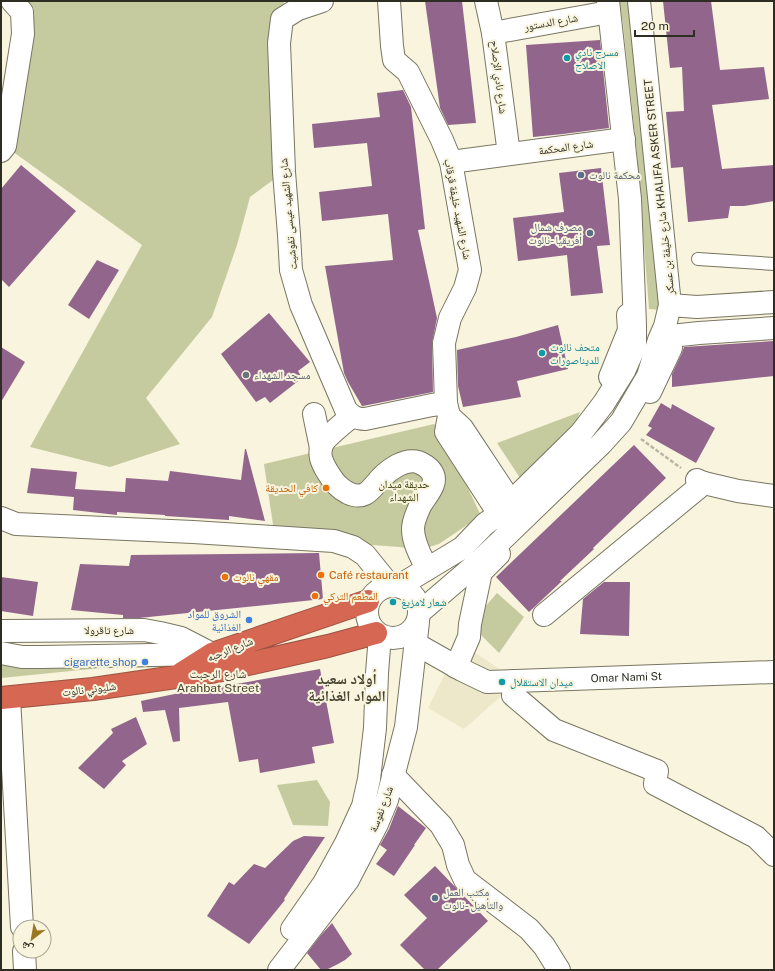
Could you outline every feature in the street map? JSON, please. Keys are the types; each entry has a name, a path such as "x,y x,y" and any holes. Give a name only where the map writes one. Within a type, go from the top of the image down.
{"highway":[{"name":"شارع الرحبه","path":"176,676 212,654 368,601"},
{"name":"شارع الرحبه","path":"176,676 217,670 378,634"},
{"name":"شليوني نالوت","path":"4,700 115,686 176,676"}],"street":[{"path":"1,151 5,146 23,34 22,12 12,1"},
{"name":"شارع الشهيد عيسى تفوشيت","path":"322,1 298,9 282,19 279,43 284,172 290,235 291,270 301,305 346,410 352,416"},
{"name":"شارع الشهيد خليفة قرقاب","path":"390,1 394,60 408,72 442,140 451,162 470,270 465,288 450,318 444,344 448,409"},
{"name":"شارع نادي الإصلاح","path":"486,1 493,33 509,154"},
{"name":"شارع خليفة بن عسكر KHALIFA ASKER STREET","path":"394,586 462,548 485,524 508,512 601,444 621,422 648,376 665,338 665,326 670,305 654,133 639,1"},
{"name":"شارع الدستور","path":"493,33 606,7"},
{"name":"شارع خليفة بن عسكر KHALIFA ASKER STREET","path":"419,617 482,559 508,512 581,433 604,403 624,371 634,346 635,325 630,199 619,139 606,7"},
{"name":"شارع المحكمة","path":"451,162 619,139"},
{"path":"670,305 697,307 774,302"},
{"path":"456,667 469,637 480,572 569,488 628,426 643,405 671,348 665,338 699,333 774,328"},
{"path":"427,568 416,544 413,535 413,527 416,514 433,487 434,480 432,471 416,462 405,462 393,468 369,492 363,495 356,496 339,488 322,461 320,455 321,448 323,442 352,416 358,419 366,420 432,405 448,409 462,428 508,512"},
{"path":"314,414 321,448"},
{"path":"544,615 700,482 738,491 774,496"},
{"path":"1,518 16,524 193,532 334,541 353,547 365,555 394,586"},
{"path":"394,586 409,591 417,600 419,617 412,631 402,637 391,638 378,634 369,624 366,613 368,601 373,594 381,588 394,586"},
{"name":"شارع نفوسة","path":"279,970 348,880 378,824 387,800 406,727 419,617"},
{"name":"شارع تاقرولا","path":"1,631 144,630 181,638 212,654"},
{"name":"شارع نفوسة","path":"264,970 324,884 346,843 363,806 369,780 375,728 378,634"},
{"name":"Omar Nami St","path":"416,644 456,667 487,682 774,672"},
{"path":"1,653 22,657 212,654"},
{"path":"514,681 513,695 554,730 657,771 655,784 756,837 774,855"},
{"path":"4,700 21,919"},
{"path":"393,775 441,825 453,845 458,865 465,880 529,929 544,946 559,970"},
{"path":"24,959 25,970"}],"lane":[{"path":"698,259 774,264"}],"path":[{"path":"641,439 700,482"}],"shaded area":[{"path":"460,643 518,681 464,729 428,708"}],"green space":[{"path":"12,1 284,1 282,19 284,172 250,197 237,245 212,317 146,398 180,444 110,467 30,447 142,245 5,146 23,34"},
{"path":"619,1 632,1 662,310 649,309 637,154 623,24"},
{"path":"580,412 569,439 526,487 497,443"},
{"name":"حديقة ميدان الشهداء","path":"434,424 442,434 485,524 476,519 439,544 419,550 400,547 275,538 264,464"},
{"path":"497,593 524,617 499,653 470,624"},
{"path":"1,652 178,656 174,667 101,668 1,678"},
{"path":"317,780 330,802 328,826 293,825 277,785"}],"building":[{"path":"425,1 462,1 476,123 448,125 440,108"},
{"path":"663,1 711,1 720,70 764,67 769,99 712,105 722,169 774,165 774,201 744,206 730,206 728,218 688,222 683,167 671,168 666,112 684,111 682,67 670,68"},
{"path":"600,40 609,128 533,137 526,45"},
{"path":"403,90 411,107 425,229 418,230 437,318 432,343 433,392 362,406 344,373 325,266 393,260 388,214 322,221 319,192 372,186 367,143 314,148 312,124 380,117 377,93"},
{"path":"21,165 76,211 9,287 1,279 1,189"},
{"path":"601,168 610,245 597,246 603,293 571,296 567,255 518,261 513,218 564,212 559,173"},
{"path":"97,260 119,270 89,319 68,305"},
{"path":"269,313 310,362 298,371 302,378 270,403 265,397 256,402 221,354"},
{"path":"558,325 568,369 517,381 521,397 463,407 458,386 457,350 516,337"},
{"path":"774,341 774,376 672,387 672,374 684,347"},
{"path":"1,347 25,362 1,402"},
{"path":"661,403 671,409 672,404 715,428 696,463 646,435 652,428 648,426"},
{"path":"634,445 666,478 529,612 496,577"},
{"path":"245,449 265,521 229,516 229,520 117,512 117,515 73,510 74,497 27,493 31,468 77,472 75,489 125,492 126,478 168,481 170,471 241,480"},
{"name":"مقهي نالوت","path":"319,553 323,599 139,618 123,618 123,615 71,610 80,564 129,566 131,555"},
{"path":"1,577 38,582 33,616 1,611"},
{"path":"604,582 630,582 629,636 580,634 583,599"},
{"path":"320,669 334,743 312,747 315,763 260,773 258,759 239,762 228,702 179,708 180,741 173,742 165,710 143,712 141,701 208,687 208,689"},
{"path":"136,717 147,744 122,761 126,765 104,789 78,768 113,733 111,729"},
{"path":"398,806 426,828 394,876 376,864 387,850 380,845 389,829"},
{"path":"304,836 325,837 284,899 285,900 249,944 207,916 229,882 234,885 254,864 265,868 293,841"},
{"path":"435,866 488,921 437,970 425,970 400,945 427,918 404,895"},
{"path":"332,923 352,954 338,964 326,970 321,970 307,953"}],"place":[{"name":"مسرح نادي الاصلاح","path":"567,58"},
{"name":"محكمة نالوت","path":"581,175"},
{"name":"مصرف شمال أفريقيا -نالوت","path":"590,233"},
{"name":"متحف نالوت للديناصورات","path":"542,353"},
{"name":"مسجد الشهداء","path":"246,375"},
{"name":"كافي الحديقة","path":"326,488"},
{"name":"Café restaurant","path":"321,575"},
{"name":"مقهي نالوت","path":"225,577"},
{"name":"المطعم التركي","path":"315,596"},
{"name":"شعار لامزيغ","path":"393,602"},
{"name":"الشروق للمواد الغذائية","path":"249,620"},
{"name":"cigarette shop","path":"145,662"},
{"name":"ميدان الاستقلال","path":"502,682"},
{"name":"مكتب العمل والتأهيل -نالوت","path":"435,898"}],"district":[{"name":"شارع الرحبت Arahbat Street","path":"218,681"},
{"name":"أولاد سعيد المواد الغذائية","path":"347,686"}]}
